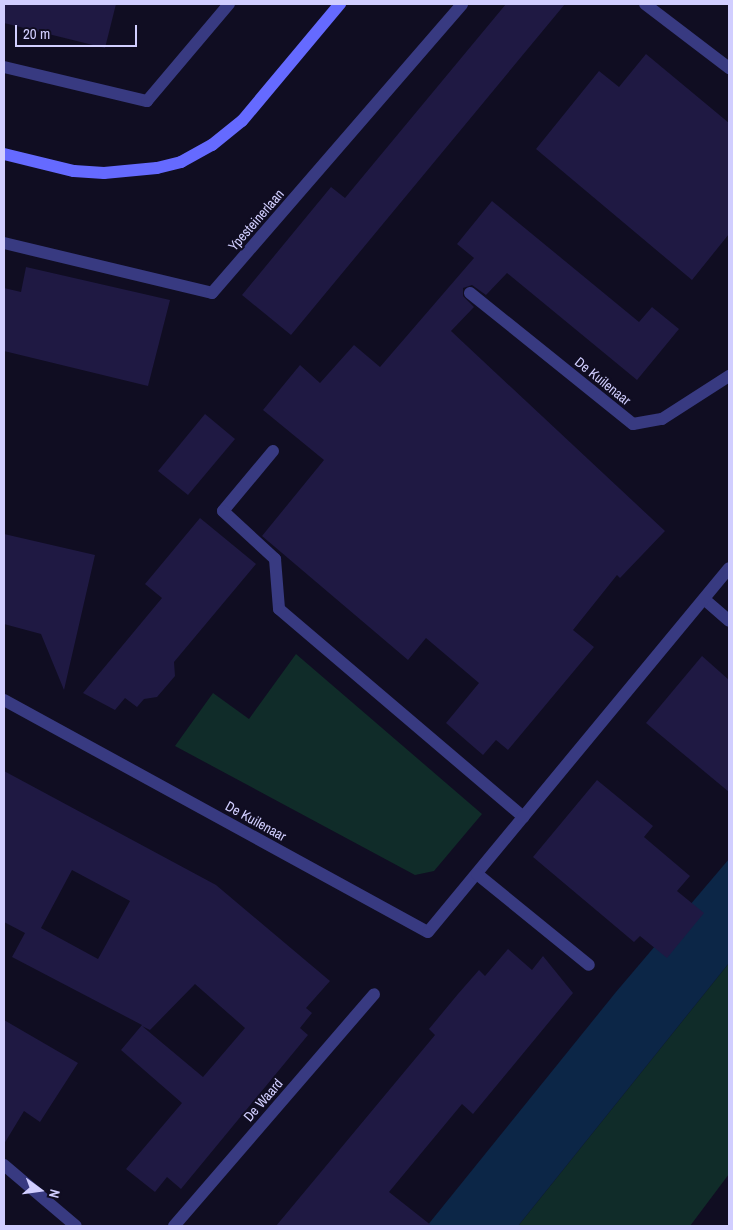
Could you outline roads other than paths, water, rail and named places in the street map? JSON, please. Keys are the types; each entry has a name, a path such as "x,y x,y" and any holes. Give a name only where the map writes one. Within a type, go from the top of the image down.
{"street":[{"path":"4,67 147,101 229,4"},
{"path":"4,154 74,171 104,173 157,168 181,162 212,145 242,121 340,4"},
{"name":"Ypesteinerlaan","path":"4,243 212,293 462,4"},
{"path":"645,4 729,68"},
{"name":"De Kuilenaar","path":"470,293 633,424 662,419 729,376"},
{"path":"273,452 223,511 275,559 279,609 523,817"},
{"name":"De Kuilenaar","path":"4,700 428,932 729,568"},
{"path":"704,599 729,621"},
{"path":"477,874 589,965"},
{"name":"De Waard","path":"174,1226 374,994"},
{"path":"4,1165 76,1226"}],"water":[{"path":"729,859 729,963 518,1226 427,1226 616,992"}]}
